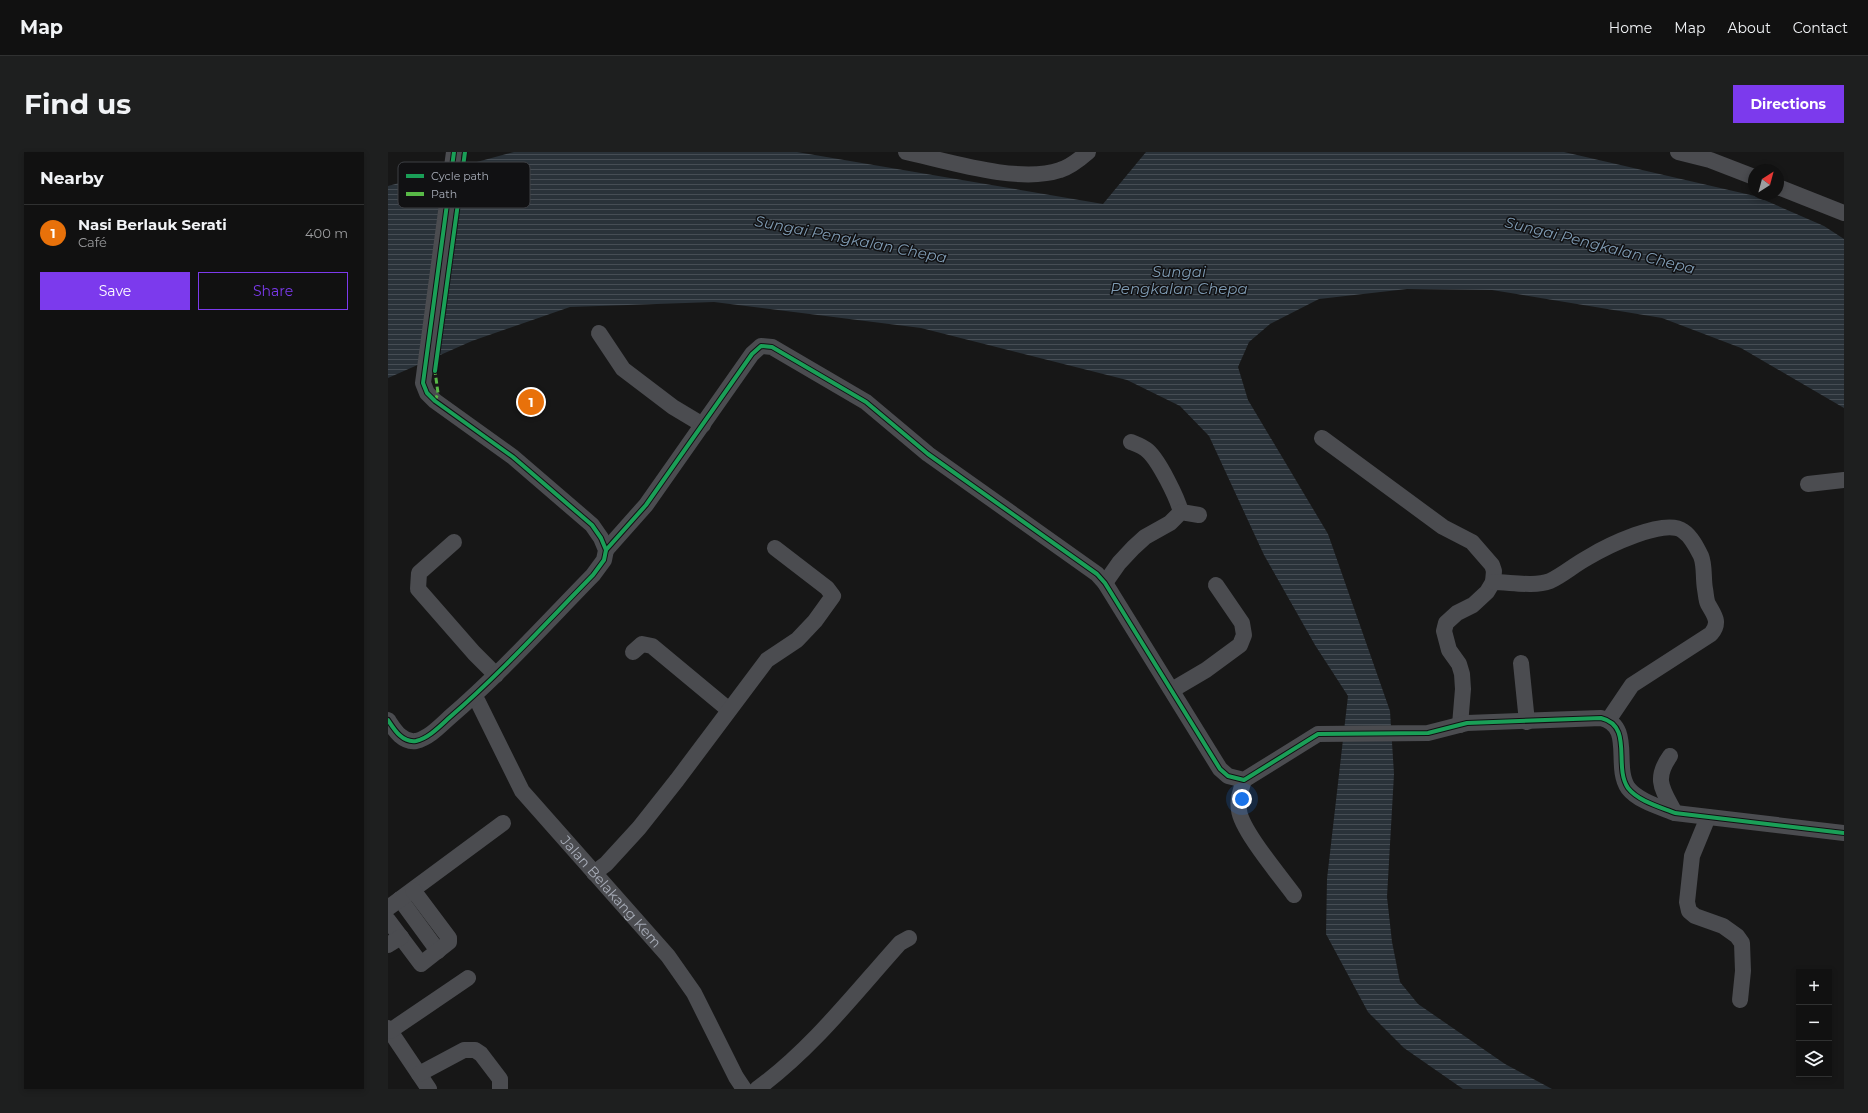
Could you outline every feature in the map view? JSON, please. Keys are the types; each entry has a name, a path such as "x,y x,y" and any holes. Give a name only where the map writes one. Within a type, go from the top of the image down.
{"street":[{"path":"453,162 454,152"},
{"path":"906,152 1014,174 1043,173 1059,170 1073,164 1088,152"},
{"path":"1678,152 1710,160 1748,175"},
{"path":"1784,189 1844,213"},
{"path":"446,208 423,383 427,393 435,401 513,457 592,525 601,538 606,550"},
{"path":"598,333 622,369 673,407 703,425"},
{"path":"388,720 401,737 414,741 432,733 474,697 496,675 592,575 604,560 606,550 646,505 752,354 761,346 772,347 866,402 928,454 1097,574 1105,583 1220,769 1228,776 1244,780"},
{"path":"1322,438 1443,527 1472,542 1492,565 1494,570 1493,582 1487,592 1473,605 1456,612 1446,624 1444,631 1450,650 1459,664 1462,674 1463,689 1460,725"},
{"path":"1131,442 1148,451 1177,499 1181,512"},
{"path":"1808,484 1844,480"},
{"path":"1105,583 1118,564 1133,548 1145,537 1170,524 1181,512"},
{"path":"1181,512 1199,515"},
{"path":"1493,582 1539,583 1550,581 1587,558 1635,534 1667,527 1676,528 1683,531 1689,537 1701,556 1707,602 1716,616 1716,629 1711,634 1632,685 1609,719"},
{"path":"454,542 419,573 418,590 474,653 496,675"},
{"path":"594,873 606,864 639,828 767,660 797,640 815,621 833,596 827,588 775,548"},
{"path":"1172,690 1206,670 1240,645 1244,635 1242,623 1216,585"},
{"path":"633,652 642,644 652,646 729,710"},
{"path":"1521,663 1527,722"},
{"name":"Jalan Belakang Kem","path":"474,697 478,702 522,791 668,956 689,985 736,1077 744,1089"},
{"path":"1294,895 1245,827 1239,811 1239,796 1244,780 1318,734 1428,734 1467,723 1527,722 1601,718 1609,719 1619,731 1624,780 1628,788 1638,796 1675,813 1844,833"},
{"path":"1670,756 1660,775 1661,788 1675,813"},
{"path":"1708,817 1692,856 1686,902 1689,911 1695,916 1723,926 1737,936 1742,943 1743,971 1740,1000"},
{"path":"388,920 394,941 421,964 449,942 449,938 400,899 503,823"},
{"path":"757,1089 787,1064 812,1040 900,943 909,938"},
{"path":"429,1089 389,1030 468,978"},
{"path":"419,1074 464,1050 475,1050 481,1054 500,1079 500,1089"}],"water":[{"name":"Sungai Pengkalan Chepa","path":"514,152 797,152 1103,204 1146,152 1564,152 1748,194 1748,200 1764,200 1824,226 1844,239 1844,408 1741,348 1662,318 1492,290 1407,289 1319,299 1270,324 1249,342 1238,367 1248,400 1328,534 1390,711 1394,774 1387,897 1392,942 1400,982 1418,1004 1505,1064 1552,1089 1463,1089 1404,1048 1368,1012 1326,934 1327,879 1348,696 1315,645 1264,555 1209,436 1180,406 1127,380 921,328 714,302 570,307 472,341 388,378 388,186 398,183 398,208 530,208 530,162 477,162"}],"marked path":[{"path":"435,371 438,393 435,401"}],"cycle path":[{"path":"453,162 454,152"},
{"path":"464,162 465,152"},
{"path":"388,720 399,735 411,741 421,739 434,731 505,665 593,575 604,560 606,550 601,538 592,525 513,457 435,401 427,393 423,383 446,208"},
{"path":"435,371 457,208"},
{"path":"606,550 646,505 752,354 761,346 772,347 866,402 928,454 1097,574 1105,583 1220,769 1228,776 1244,780 1318,734 1428,733 1467,723 1601,718 1611,722 1617,729 1620,738 1624,779 1628,788 1637,797 1675,813 1844,833"}],"place":[{"name":"Nasi Berlauk Serati","path":"531,402"}]}
